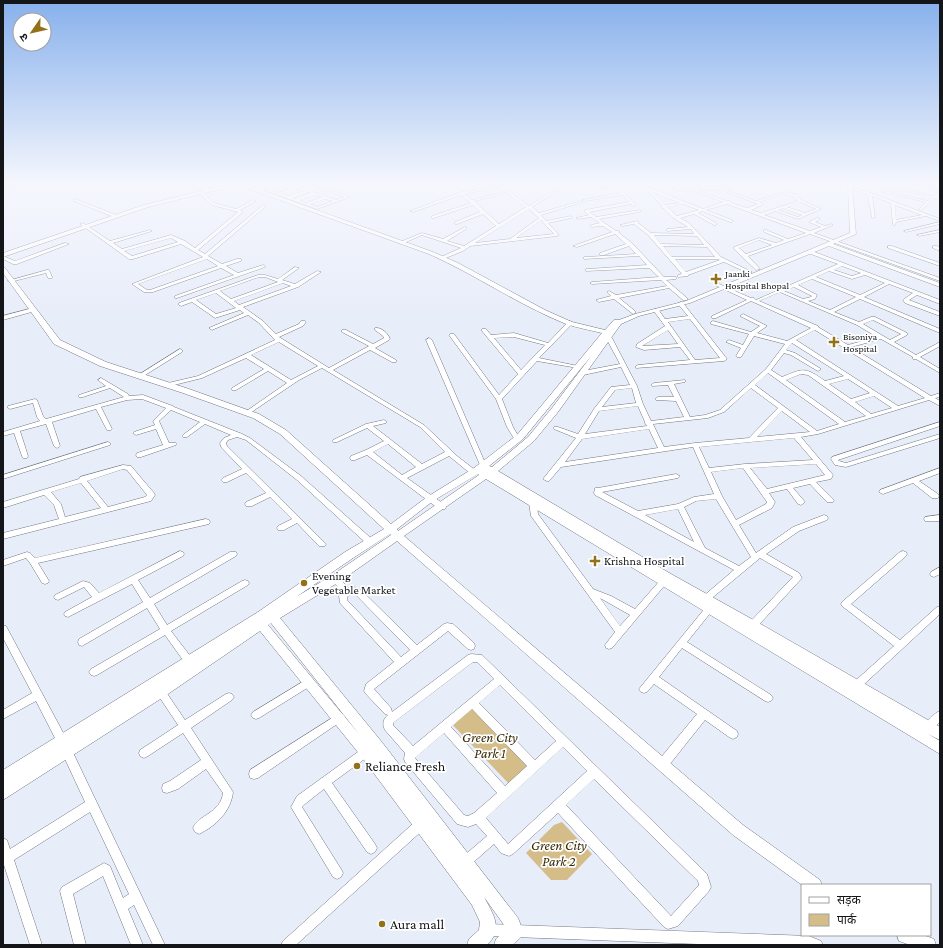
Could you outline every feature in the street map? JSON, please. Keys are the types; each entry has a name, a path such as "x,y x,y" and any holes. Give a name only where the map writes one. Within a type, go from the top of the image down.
{"street":[{"path":"3,252 73,228"},
{"path":"4,260 76,228"},
{"path":"88,228 133,258 183,242"},
{"path":"196,250 221,228"},
{"path":"238,228 207,256 134,284 146,291 151,291 239,260"},
{"path":"366,228 443,258 543,311 609,335"},
{"path":"443,240 465,228"},
{"path":"443,258 495,228"},
{"path":"510,240 528,228"},
{"path":"531,228 540,237"},
{"path":"402,242 422,234 466,246 557,234 552,228"},
{"path":"611,228 630,244 683,302 691,317 723,358"},
{"path":"643,228 673,258 686,274"},
{"path":"649,233 689,228"},
{"path":"691,228 721,260"},
{"path":"785,228 931,279 940,280"},
{"path":"796,228 828,242"},
{"path":"745,256 774,244 821,228"},
{"path":"720,286 810,252 848,232 848,228"},
{"path":"906,230 915,228"},
{"path":"109,243 150,231"},
{"path":"919,235 940,231"},
{"path":"575,246 617,232"},
{"path":"766,232 788,240"},
{"path":"649,233 696,235"},
{"path":"121,251 168,236 183,242 237,275"},
{"path":"754,271 745,256 736,248 759,239 774,244"},
{"path":"3,778 65,746 161,692 370,542 395,533 442,507 517,439 580,370 616,326 627,319 683,302 754,271 828,242"},
{"path":"4,260 17,262 67,244"},
{"path":"594,257 630,244"},
{"path":"661,246 708,246"},
{"path":"940,246 935,247 940,250"},
{"path":"890,247 940,265"},
{"path":"810,252 940,302"},
{"path":"586,258 640,255"},
{"path":"673,258 721,260 754,271"},
{"path":"4,260 10,281 30,311 57,342 103,364 247,413 283,432 395,533 738,830 814,884"},
{"path":"680,276 721,260"},
{"path":"843,264 781,291 754,299 714,320 737,329 790,341 897,408"},
{"path":"177,296 263,266"},
{"path":"588,270 651,266"},
{"path":"229,300 281,281 297,268"},
{"path":"830,270 852,278 866,273"},
{"path":"10,281 47,271 50,277"},
{"path":"193,300 215,316 300,285 319,272"},
{"path":"931,279 940,275"},
{"path":"181,304 261,276 295,286"},
{"path":"812,277 940,331"},
{"path":"592,283 674,278"},
{"path":"931,279 940,285"},
{"path":"601,282 607,290 634,312"},
{"path":"832,311 890,282"},
{"path":"794,285 814,295 813,298 804,300"},
{"path":"599,300 668,286"},
{"path":"720,286 754,299 816,327 937,397 940,404"},
{"path":"781,291 832,311 859,324 915,358 940,371"},
{"path":"216,292 261,322 278,338 422,426 449,453 482,471 665,580"},
{"path":"917,293 906,300 906,302 940,314"},
{"path":"932,299 940,295"},
{"path":"662,448 640,404 634,386 622,365 609,335 614,321 634,312 683,302"},
{"path":"656,310 694,362"},
{"path":"4,318 30,311"},
{"path":"212,328 248,313"},
{"path":"739,356 753,333 764,326 743,316"},
{"path":"664,321 691,317"},
{"path":"859,324 873,318 905,334 889,342"},
{"path":"737,329 753,321"},
{"path":"166,385 200,377 278,338 303,322"},
{"path":"499,399 570,322"},
{"path":"668,327 639,345 639,347 644,348 682,345"},
{"path":"556,428 580,437 710,416 722,411 752,386 768,370 790,341 816,327"},
{"path":"329,370 373,348 388,338 377,329"},
{"path":"484,330 521,374"},
{"path":"344,331 394,361"},
{"path":"452,335 499,399 510,427 517,439"},
{"path":"491,337 514,335 550,345"},
{"path":"850,346 881,337"},
{"path":"429,340 482,471 533,503 705,603 940,748"},
{"path":"729,342 744,347"},
{"path":"915,358 940,344"},
{"path":"782,350 793,354 818,369"},
{"path":"140,376 180,351"},
{"path":"246,355 291,383"},
{"path":"638,367 723,360 723,358 731,358"},
{"path":"535,359 580,370 622,365"},
{"path":"247,413 291,383 322,366"},
{"path":"234,390 268,369"},
{"path":"3,793 65,746 188,660 335,579 395,533 430,500 482,471 531,439 580,370"},
{"path":"768,370 844,424"},
{"path":"782,379 800,372 806,372 870,416"},
{"path":"824,383 848,377"},
{"path":"101,380 126,395 126,398"},
{"path":"654,385 683,382"},
{"path":"670,383 688,419"},
{"path":"82,396 111,386"},
{"path":"547,479 580,437 610,389 634,386"},
{"path":"752,386 816,433"},
{"path":"849,402 875,394"},
{"path":"3,434 126,398 143,397 248,439 276,459 370,542"},
{"path":"559,464 695,444 816,433 937,397"},
{"path":"658,399 678,399"},
{"path":"10,407 35,401 40,417 46,422 57,446"},
{"path":"597,410 640,404"},
{"path":"98,407 109,429"},
{"path":"138,455 170,445 156,420 171,407"},
{"path":"750,440 782,408"},
{"path":"185,436 205,421"},
{"path":"335,441 368,425 384,422"},
{"path":"940,424 834,459 837,463 846,465 940,436"},
{"path":"368,425 421,467"},
{"path":"136,433 158,426"},
{"path":"16,430 25,456"},
{"path":"238,434 226,439 223,445 246,470 322,544"},
{"path":"765,492 829,476 796,436"},
{"path":"354,458 388,441"},
{"path":"3,477 108,444"},
{"path":"695,444 718,496 734,524 758,556 796,575 798,578 753,625"},
{"path":"876,444 887,453"},
{"path":"368,452 430,500 442,507"},
{"path":"402,478 449,453"},
{"path":"707,470 745,466 818,462"},
{"path":"734,524 769,506 771,502 745,466"},
{"path":"3,505 117,468 127,467 150,496 148,499 3,536"},
{"path":"225,480 246,470"},
{"path":"883,492 940,470"},
{"path":"676,476 598,490 598,493 740,570"},
{"path":"82,479 106,509"},
{"path":"913,480 935,496"},
{"path":"811,481 830,500"},
{"path":"789,487 801,502"},
{"path":"45,491 56,504 63,521"},
{"path":"249,504 270,494"},
{"path":"638,514 680,506 694,499 718,496"},
{"path":"533,503 534,514 620,633"},
{"path":"680,506 702,550"},
{"path":"644,689 681,643 705,603 740,570 758,556 796,529 824,518"},
{"path":"928,519 940,518"},
{"path":"281,528 297,520"},
{"path":"33,561 206,522"},
{"path":"68,614 180,554"},
{"path":"82,642 233,554"},
{"path":"900,645 846,604 847,601 902,554"},
{"path":"3,563 26,555 33,561 45,581"},
{"path":"133,579 166,630 188,660"},
{"path":"335,579 348,592"},
{"path":"609,646 665,580"},
{"path":"94,672 245,583"},
{"path":"58,597 83,584 88,585 98,598"},
{"path":"400,662 343,601 343,596 354,590 358,592 416,650"},
{"path":"590,592 608,598 636,614"},
{"path":"705,603 753,625 940,734"},
{"path":"857,685 940,609"},
{"path":"265,618 309,682 376,745 461,867 486,914 487,934 475,945"},
{"path":"265,618 343,715 366,752 422,824 506,914 513,923 515,931"},
{"path":"388,711 368,689 400,662 448,627 471,646"},
{"path":"3,630 6,645 38,694 65,746 159,945"},
{"path":"681,643 768,698"},
{"path":"411,752 388,727 388,721 473,657 479,658 705,881 705,887 674,922 668,923 558,806"},
{"path":"653,678 733,734"},
{"path":"500,679 408,756 461,820 468,822 478,817 563,741"},
{"path":"256,715 309,682"},
{"path":"161,692 206,762 228,792 228,801 223,810 199,828"},
{"path":"3,715 38,694"},
{"path":"144,753 230,697"},
{"path":"472,702 535,766"},
{"path":"662,765 704,713"},
{"path":"254,774 343,715"},
{"path":"929,727 940,715"},
{"path":"444,726 505,793"},
{"path":"337,873 296,807 297,803 366,752"},
{"path":"166,788 174,785 206,762"},
{"path":"478,817 505,848 512,848 594,772"},
{"path":"325,782 371,848"},
{"path":"7,858 92,804"},
{"path":"287,945 422,824"},
{"path":"461,867 494,837"},
{"path":"3,844 36,945"},
{"path":"80,945 66,895 68,889 106,869 137,945"},
{"path":"122,906 136,896"},
{"path":"487,930 782,943 809,942 817,945"},
{"path":"502,945 515,931"},
{"path":"907,936 928,945"}],"green space":[{"name":"Green City Park 1","path":"469,706 531,770 512,787 449,721"},
{"name":"Green City Park 2","path":"562,822 592,854 567,880 551,880 526,853 554,825"}],"place":[{"name":"Jaanki Hospital Bhopal","path":"716,279"},
{"name":"Bisoniya Hospital","path":"834,342"},
{"name":"Krishna Hospital","path":"595,561"},
{"name":"Evening Vegetable Market","path":"304,583"},
{"name":"Reliance Fresh","path":"357,766"},
{"name":"Aura mall","path":"382,924"}]}
